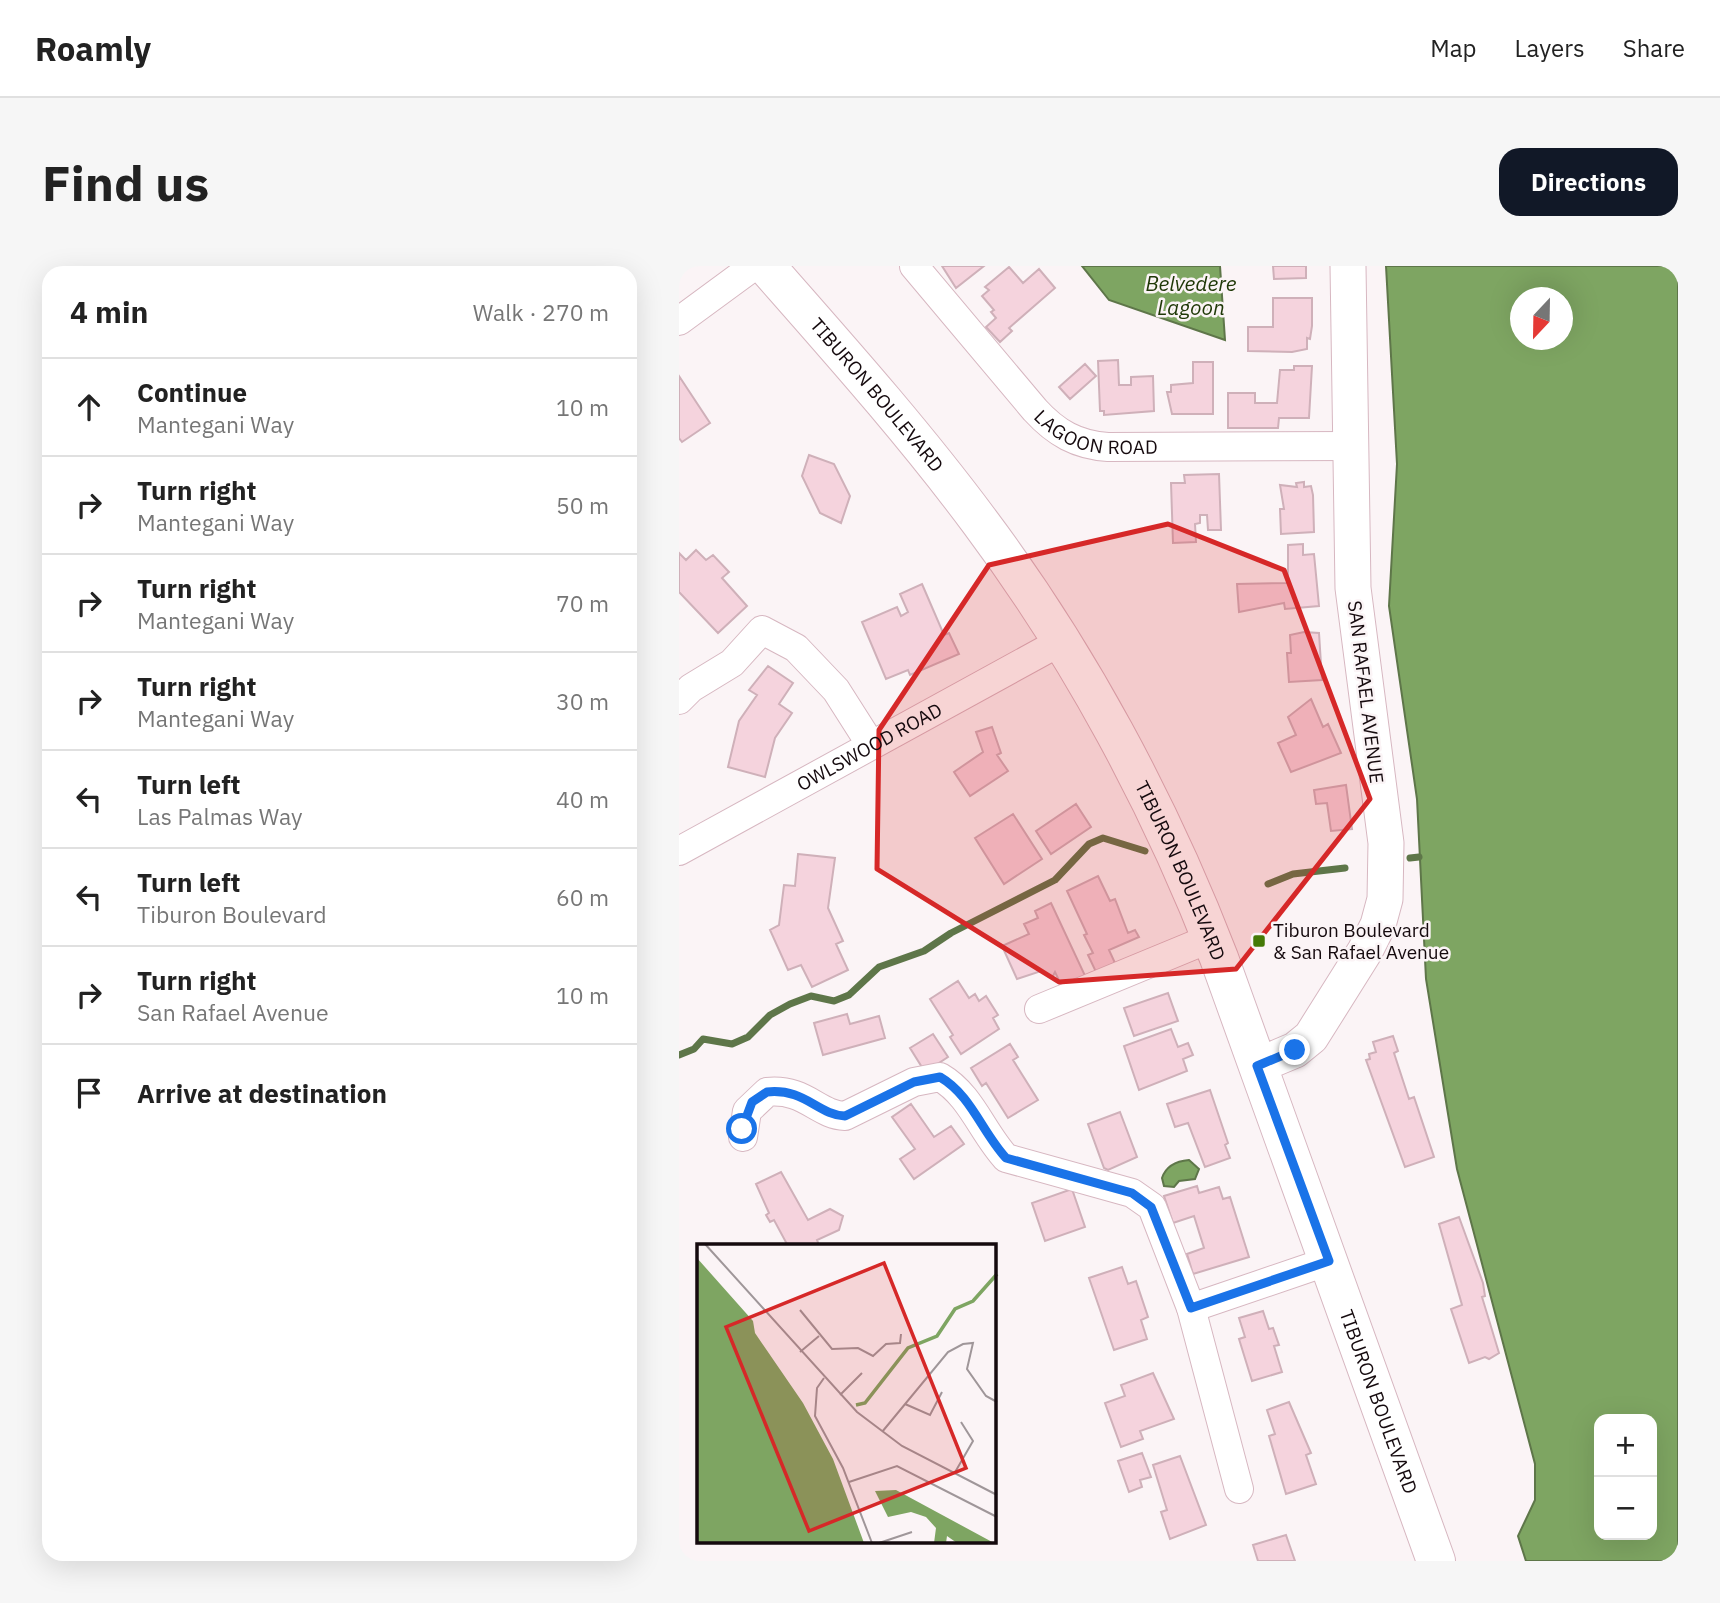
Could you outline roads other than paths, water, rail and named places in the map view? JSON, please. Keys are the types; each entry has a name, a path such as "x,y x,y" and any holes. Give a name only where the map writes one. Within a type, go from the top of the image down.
{"main road":[{"name":"TIBURON BOULEVARD","path":"766,266 950,482 996,543 1060,642 1154,808 1211,939 1436,1561"}],"street":[{"path":"679,321 754,266"},
{"name":"LAGOON ROAD","path":"914,266 1044,420 1075,441 1108,447 1352,446"},
{"name":"SAN RAFAEL AVENUE","path":"1257,1066 1295,1050 1317,1028 1365,951 1378,925 1385,899 1386,843 1353,588 1349,508 1352,446 1348,266"},
{"path":"679,700 691,688 731,663 762,630 796,648 836,690 871,745"},
{"name":"OWLSWOOD ROAD","path":"679,850 1060,642"},
{"path":"1039,1009 1211,939"},
{"path":"743,1137 747,1111 752,1102 767,1092 798,1095 837,1116 845,1116 914,1082 940,1077 960,1090 993,1144 1006,1158 1132,1193 1151,1207 1191,1308 1239,1489"},
{"path":"1191,1308 1329,1261"}],"water":[{"name":"Belvedere Lagoon","path":"1082,266 1220,266 1225,340 1109,300"},
{"path":"1386,266 1678,266 1678,1561 1526,1561 1518,1536 1535,1500 1535,1464 1457,1169 1426,979 1417,799 1389,606 1397,464"},
{"path":"1189,1160 1199,1169 1195,1179 1179,1181 1174,1187 1164,1186 1162,1178 1166,1170 1176,1163"}],"waterway":[{"path":"679,1055 694,1049 703,1039 732,1044 748,1037 770,1015 811,996 834,1001 849,995 879,967 924,951 951,933 1055,880 1089,844 1103,838 1145,851"},
{"path":"1410,858 1419,857"},
{"path":"1268,884 1293,874 1345,868"}],"place":[{"name":"Tiburon Boulevard & San Rafael Avenue","path":"1259,941"}]}
